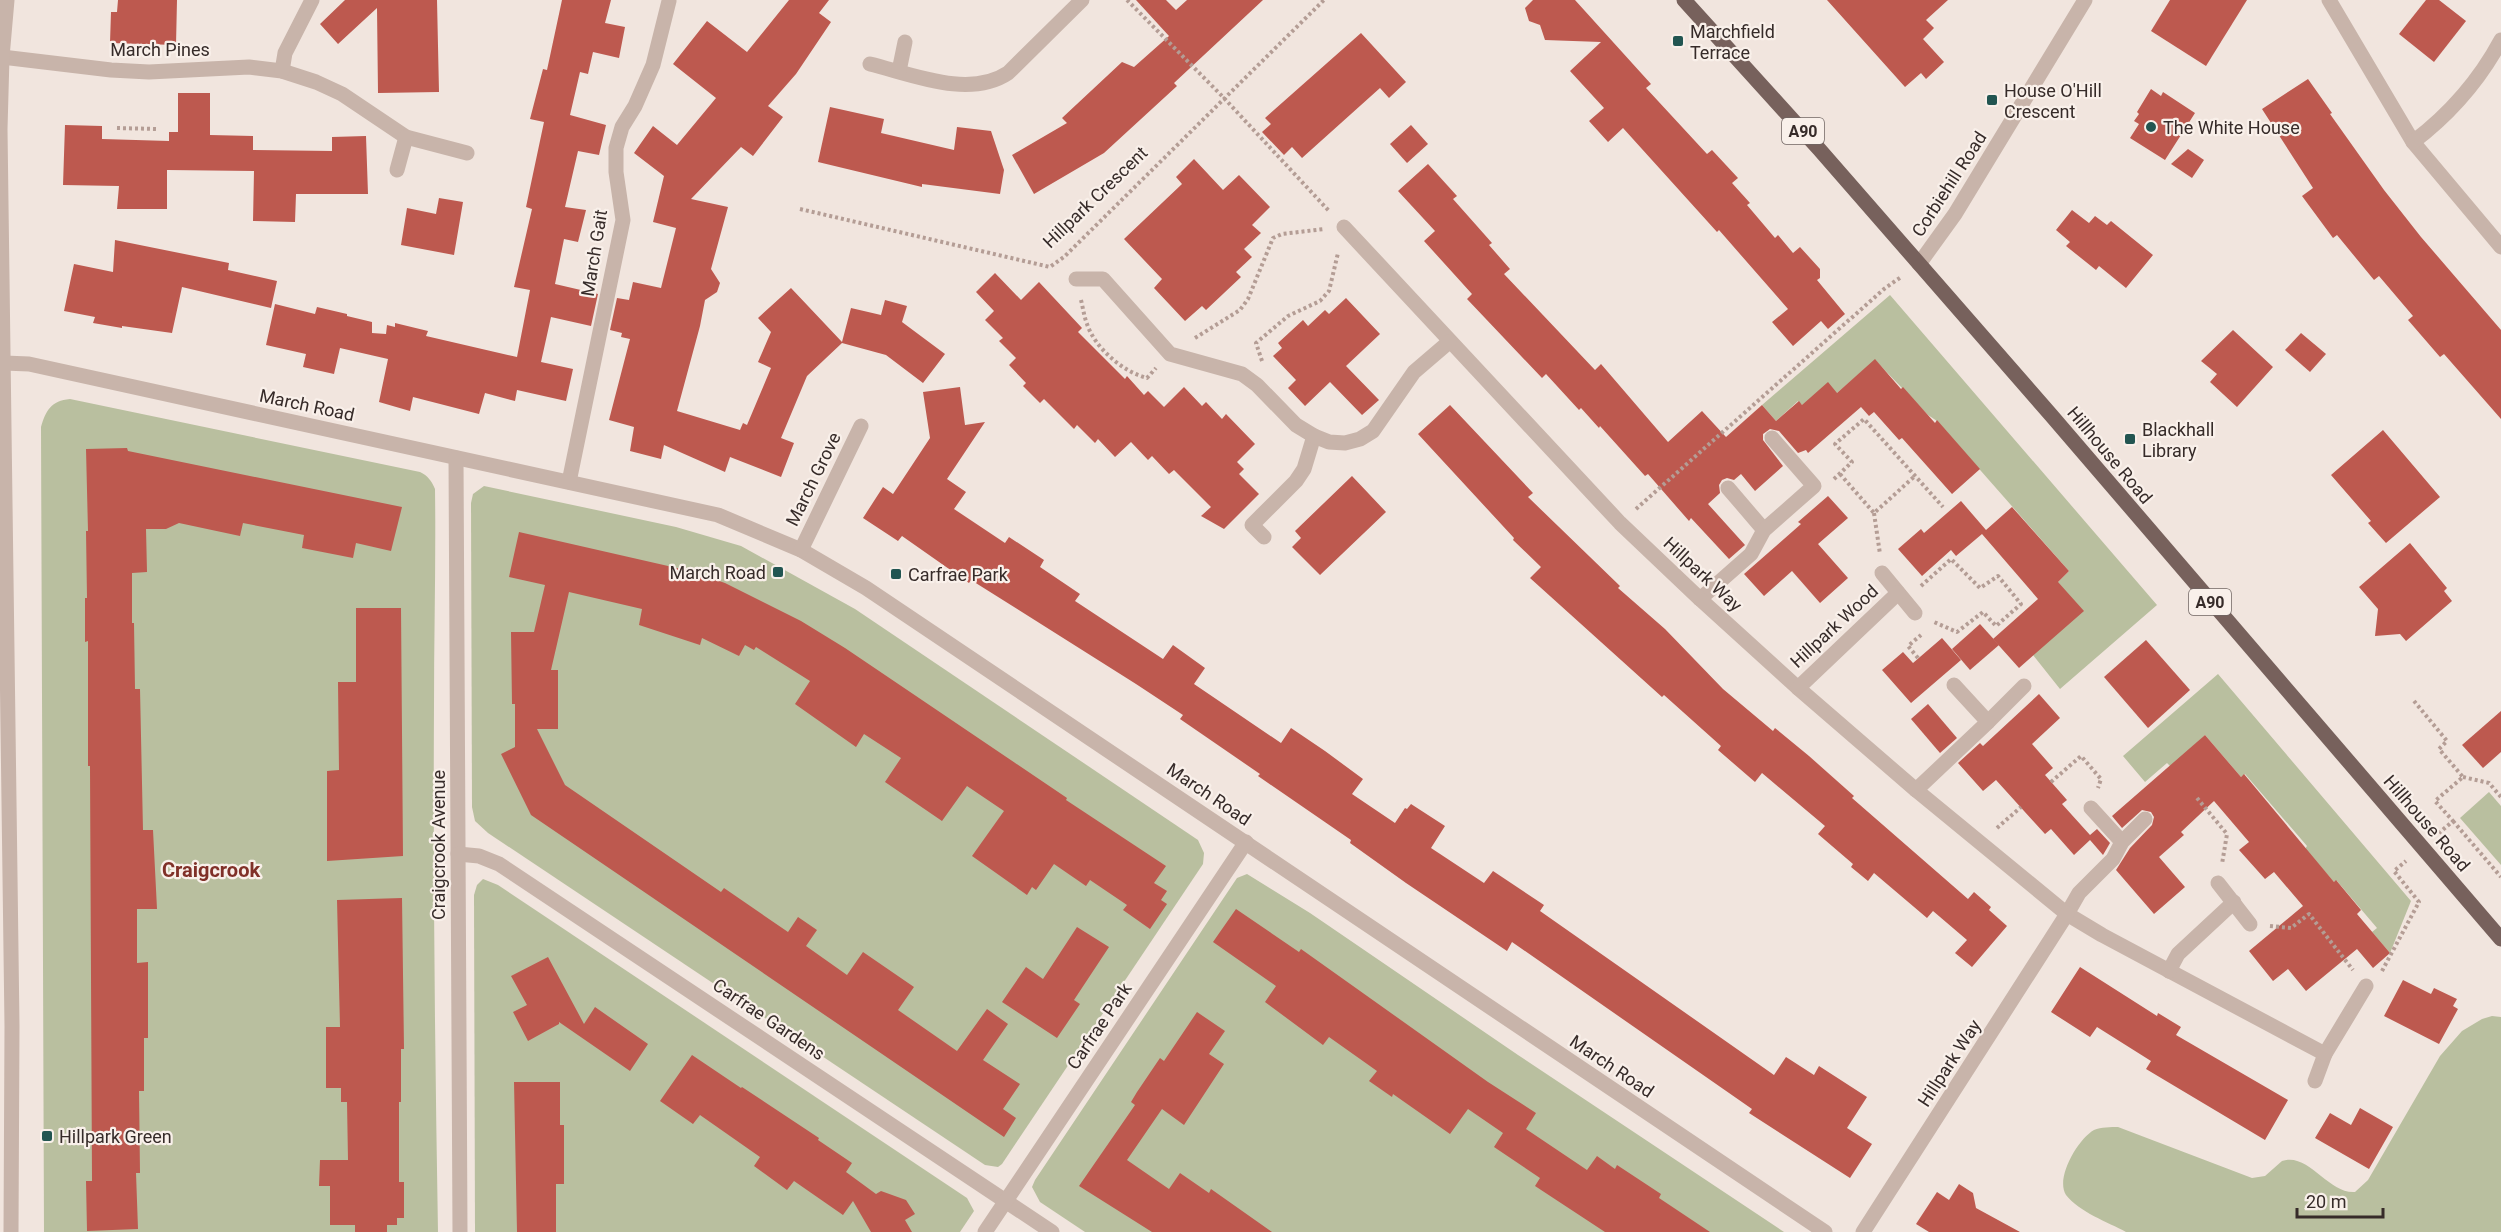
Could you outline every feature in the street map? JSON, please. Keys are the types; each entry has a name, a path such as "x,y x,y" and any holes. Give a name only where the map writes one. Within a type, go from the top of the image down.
{"main road":[{"name":"Hillhouse Road","path":"1684,0 1919,264 2501,939"}],"street":[{"path":"7,0 2,57 0,129 4,363 3,512 12,1026 5,1189 11,1232"},
{"path":"282,71 285,53 312,0"},
{"name":"March Gait","path":"569,482 623,219 616,172 616,148 622,127 652,65 671,0"},
{"path":"870,64 961,84 997,80 1008,73 1082,0"},
{"name":"Corbiehill Road","path":"1919,264 1955,214 2085,0"},
{"path":"2330,0 2413,142 2501,247"},
{"path":"2413,142 2439,121 2466,92 2488,63 2501,40"},
{"path":"898,71 905,42"},
{"name":"March Pines","path":"2,57 111,70 150,72 249,67 282,71 316,82 342,94 406,136 466,153"},
{"path":"397,170 406,136"},
{"name":"Hillpark Way","path":"1344,227 1620,523 1798,688 1916,790 2067,914 2325,1054"},
{"path":"1076,279 1103,279 1170,354 1242,374 1257,385 1296,425 1329,442 1345,443 1360,439 1373,431 1414,372 1449,342"},
{"name":"March Road","path":"4,363 29,364 718,515 801,550 866,588 1825,1232"},
{"name":"March Grove","path":"801,550 861,426"},
{"path":"1264,537 1252,525 1296,481 1304,469 1314,436"},
{"path":"1700,599 1751,554 1764,530 1814,486 1772,438"},
{"name":"Craigcrook Avenue","path":"456,458 460,1232"},
{"path":"1728,488 1764,530"},
{"name":"Hillpark Wood","path":"1882,573 1915,614"},
{"name":"Hillpark Wood","path":"1798,688 1901,597"},
{"path":"1954,685 1988,722"},
{"path":"1916,790 2024,686"},
{"path":"2091,808 2122,842"},
{"path":"2067,914 2079,893 2113,859 2122,842 2145,819"},
{"name":"Carfrae Park","path":"985,1232 1246,842"},
{"name":"Carfrae Gardens","path":"458,854 479,855 499,864 1052,1232"},
{"path":"2218,883 2250,924"},
{"path":"2169,971 2178,954 2234,903"},
{"name":"Hillpark Way","path":"1863,1232 2067,914"},
{"path":"2315,1081 2325,1054 2366,986"}],"path":[{"path":"1127,0 1344,227"},
{"name":"Hillpark Crescent","path":"800,209 1050,267 1064,257 1324,0"},
{"path":"117,128 156,129"},
{"path":"1064,257 1076,279 1087,326 1115,360 1134,375 1147,378 1170,354 1240,310 1248,300 1273,238 1282,234 1344,227"},
{"path":"1257,385 1266,372 1256,343 1288,316 1320,301 1329,291 1344,227"},
{"path":"1620,523 1884,289 1919,264"},
{"path":"1814,486 1833,480 1852,462 1835,444 1864,419 1943,507"},
{"path":"1840,474 1874,513 1882,573"},
{"path":"1874,513 1915,476"},
{"path":"1901,597 1951,559 1980,588 1998,576 2021,604 1996,626 1983,612 1957,632 1915,614"},
{"path":"1918,658 1908,646 1935,623"},
{"path":"2051,782 2081,756 2101,778 2091,808"},
{"path":"2463,777 2488,783 2501,797"},
{"path":"2197,798 2227,834 2218,883"},
{"path":"1981,843 2021,807"},
{"path":"2453,821 2501,877"},
{"path":"2250,924 2291,928 2309,914 2366,986"}],"green space":[{"path":"1890,295 2157,605 2060,689 2033,655 2058,582 2069,571 1937,421 1928,415 1875,360 1837,393 1803,406 1798,401 1776,421 1762,405"},
{"path":"70,399 420,472 429,479 435,489 434,904 438,1232 44,1232 41,427 50,407"},
{"path":"484,486 676,527 741,546 855,609 1198,840 1204,853 1203,864 1002,1164 998,1167 985,1165 488,833 475,821 472,807 471,503 473,494"},
{"path":"2218,674 2411,901 2390,953 2372,932 2377,928 2337,881 2334,882 2305,849 2307,846 2245,774 2241,777 2205,735 2171,767 2167,763 2145,782 2123,756"},
{"path":"2489,792 2501,806 2501,865 2460,818"},
{"path":"1247,874 1310,913 1784,1232 1085,1232 1040,1202 1032,1187 1035,1180 1237,878"},
{"path":"483,879 498,885 967,1198 974,1211 960,1232 475,1232 474,895 477,885"},
{"path":"2492,1016 2501,1017 2501,1232 2126,1232 2078,1207 2066,1195 2063,1188 2066,1169 2081,1142 2094,1130 2118,1127 2252,1178 2265,1176 2282,1161 2301,1162 2336,1187 2355,1192 2368,1180 2440,1056 2462,1031"}],"building":[{"path":"118,0 177,0 176,45 110,43 111,12 117,12"},
{"path":"345,0 437,0 439,92 378,93 377,8 338,44 320,24"},
{"path":"562,0 611,0 605,23 625,27 619,58 593,52 588,74 580,72 570,115 606,125 599,155 578,151 565,207 586,210 578,242 564,239 555,284 598,294 591,326 551,317 541,362 573,369 566,401 517,390 515,401 485,393 479,414 413,397 410,411 379,402 388,359 340,348 334,374 303,367 306,354 266,345 275,304 315,314 317,307 347,314 347,316 372,322 372,333 386,334 387,325 395,327 395,323 428,331 426,336 517,357 530,290 514,287 532,209 526,207 544,122 530,119 543,69 547,70"},
{"path":"789,0 829,0 819,13 831,22 796,74 768,106 783,117 753,156 741,147 691,199 728,207 711,269 720,283 717,292 705,300 677,411 740,430 743,423 747,425 771,368 758,362 771,332 758,318 791,288 842,342 851,308 881,315 885,300 907,306 902,322 945,354 923,383 886,355 842,343 807,376 781,438 794,443 781,477 730,457 725,472 664,445 661,459 630,451 634,427 609,420 630,339 621,337 622,333 610,330 617,298 629,300 633,282 661,288 676,228 653,222 664,176 634,153 653,126 677,145 716,98 673,64 707,21 747,52"},
{"path":"1136,0 1166,0 1176,10 1187,0 1263,0 1174,83 1177,86 1104,153 1034,194 1012,155 1067,123 1062,118 1122,62 1134,67 1169,36"},
{"path":"1533,0 1575,0 1651,84 1646,88 1707,154 1712,150 1738,178 1732,183 1750,203 1747,205 1775,238 1778,235 1793,253 1800,247 1820,269 1820,278 1817,280 1845,314 1828,329 1821,321 1793,346 1772,322 1788,309 1719,230 1717,232 1623,128 1608,142 1589,121 1604,108 1570,71 1601,42 1545,40 1540,25 1529,21 1525,8"},
{"path":"1827,0 1948,0 1926,20 1934,28 1923,39 1944,62 1926,79 1921,73 1905,87"},
{"path":"2170,0 2247,0 2206,66 2151,31"},
{"path":"2426,0 2439,0 2466,21 2434,62 2399,34"},
{"path":"1361,33 1406,82 1389,98 1380,88 1302,158 1292,147 1284,155 1262,132 1271,124 1265,118"},
{"path":"2308,79 2384,190 2501,330 2501,419 2444,354 2440,357 2408,320 2413,316 2379,276 2374,280 2337,235 2333,238 2302,196 2313,188 2262,109"},
{"path":"2151,89 2161,96 2163,92 2195,113 2165,160 2130,138 2139,124 2134,121 2139,114 2137,112"},
{"path":"178,93 210,93 210,135 253,136 253,150 332,151 332,137 366,136 368,194 296,194 295,222 253,221 254,171 167,170 167,209 117,209 119,186 63,185 65,125 102,126 102,139 169,141 169,132 178,132"},
{"path":"830,107 884,119 881,133 954,150 957,127 991,131 1004,170 1000,194 922,184 922,187 818,162"},
{"path":"1411,125 1428,144 1407,163 1390,144"},
{"path":"2188,149 2204,160 2192,178 2171,164"},
{"path":"1194,159 1223,190 1239,175 1270,207 1252,225 1261,233 1244,249 1252,257 1236,272 1241,277 1206,310 1202,306 1185,321 1154,288 1162,279 1124,239 1182,184 1176,177"},
{"path":"1428,164 1457,196 1453,199 1492,243 1489,245 1510,269 1504,274 1595,370 1601,364 1668,442 1702,411 1726,437 1762,405 1776,421 1799,401 1802,405 1828,382 1837,393 1875,359 1935,423 1937,420 1980,469 1952,494 1902,438 1899,440 1874,412 1869,416 1861,407 1808,453 1806,450 1798,453 1779,431 1770,429 1763,434 1763,440 1783,466 1755,491 1741,474 1734,480 1727,478 1722,480 1719,485 1720,493 1708,504 1745,545 1729,559 1691,518 1689,521 1648,474 1645,476 1600,426 1599,428 1581,408 1579,410 1546,374 1542,378 1467,299 1472,294 1424,241 1435,231 1398,191"},
{"path":"439,198 463,202 454,255 401,245 407,208 436,214"},
{"path":"2072,210 2089,223 2095,216 2107,225 2111,221 2153,255 2126,288 2099,266 2096,270 2066,246 2070,242 2056,230"},
{"path":"115,240 229,263 228,270 277,281 271,308 182,287 172,333 93,323 95,317 64,311 74,264 113,272"},
{"path":"995,273 1021,300 1039,282 1082,328 1078,332 1125,379 1127,376 1144,395 1148,391 1164,407 1184,387 1202,406 1206,402 1222,419 1226,414 1255,444 1237,462 1244,469 1239,474 1259,494 1224,529 1201,516 1211,507 1174,470 1169,474 1152,456 1148,460 1131,442 1115,457 1098,439 1095,443 1077,425 1074,429 1044,399 1040,403 1023,386 1026,383 1009,365 1016,358 999,341 1003,338 985,320 994,311 976,292"},
{"path":"1346,298 1380,334 1346,366 1379,400 1362,415 1330,382 1305,406 1288,388 1296,380 1273,356 1282,348 1278,343 1303,320 1308,326 1325,310 1329,314"},
{"path":"2233,330 2273,367 2237,407 2210,382 2217,374 2201,361"},
{"path":"2301,333 2326,354 2310,372 2285,350"},
{"path":"960,387 965,425 985,422 947,479 966,492 954,509 1005,543 1009,537 1044,560 1040,567 1080,594 1075,601 1163,659 1173,645 1205,668 1194,684 1281,743 1291,728 1325,751 1363,779 1352,794 1395,823 1405,808 1407,809 1411,804 1445,826 1431,848 1484,883 1493,871 1544,905 1540,911 1774,1075 1786,1057 1814,1075 1819,1066 1867,1097 1847,1128 1872,1144 1850,1178 1749,1113 1752,1109 1512,942 1507,951 1406,883 1350,843 1351,840 1180,719 1183,715 971,580 969,583 902,536 898,541 863,518 883,487 893,494 930,438 923,392"},
{"path":"1450,405 1533,493 1528,497 1620,586 1618,588 1665,629 1723,689 1773,731 1775,728 1809,756 1854,796 1852,798 1968,899 1974,892 1991,907 1989,910 2007,926 1972,967 1955,953 1967,940 1933,911 1927,918 1874,873 1868,881 1851,867 1853,864 1818,834 1825,826 1762,773 1755,782 1718,750 1721,746 1664,695 1662,697 1530,578 1541,567 1513,540 1514,538 1418,434"},
{"path":"2383,430 2440,497 2386,543 2368,523 2371,521 2331,475"},
{"path":"127,448 128,451 402,507 391,551 356,543 353,558 302,548 304,535 243,523 240,536 179,523 166,529 146,529 147,572 132,573 132,623 134,623 135,689 140,689 143,830 153,830 157,909 137,909 137,963 148,962 148,1038 144,1038 144,1091 139,1091 140,1173 136,1173 138,1229 87,1231 86,1181 92,1181 90,766 88,766 88,641 85,642 86,531 88,531 86,449"},
{"path":"1352,476 1386,512 1320,575 1292,547 1301,538 1295,531"},
{"path":"1828,496 1848,518 1818,544 1848,578 1820,603 1792,571 1764,596 1744,574 1801,524 1798,522"},
{"path":"1961,501 1986,530 2012,507 2069,571 2058,582 2084,611 2019,668 1993,639 2038,599 1982,534 1956,556 1951,550 1922,576 1898,549 1921,529 1924,533"},
{"path":"519,532 690,571 725,583 801,621 845,648 1166,866 1154,883 1167,891 1161,900 1167,904 1150,929 1123,910 1127,905 1090,880 1086,886 1054,864 1036,890 1032,887 1027,895 972,856 1004,811 967,786 942,821 885,782 901,758 864,734 856,747 795,704 810,681 756,647 754,650 745,645 739,656 702,638 700,645 639,625 642,609 569,592 551,670 558,670 558,729 537,729 565,785 721,892 724,888 788,932 798,917 817,930 806,946 847,975 863,952 914,987 898,1010 957,1051 987,1009 1008,1024 983,1060 1020,1084 1003,1109 1016,1118 1004,1137 531,815 501,754 515,747 511,632 534,632 545,585 509,577"},
{"path":"2410,543 2447,588 2444,591 2452,601 2406,641 2400,634 2375,636 2378,609 2359,587"},
{"path":"356,608 401,608 403,856 327,861 327,771 339,770 338,682 356,682"},
{"path":"1980,624 1999,645 1970,670 1952,649"},
{"path":"1942,638 1961,660 1911,703 1882,670 1903,652 1913,663"},
{"path":"2146,640 2190,690 2148,728 2104,677"},
{"path":"2039,694 2060,718 2032,744 2053,768 2045,775 2067,800 2062,804 2090,835 2097,829 2110,843 2103,855 2090,840 2074,855 2051,829 2045,834 1996,780 1983,791 1958,763 1980,743 1983,746"},
{"path":"1928,704 1957,738 1940,753 1911,719"},
{"path":"2501,711 2501,752 2483,768 2462,745"},
{"path":"2205,735 2241,777 2244,774 2334,882 2336,880 2361,910 2357,914 2390,953 2373,968 2357,949 2306,991 2288,969 2273,981 2249,951 2303,906 2274,872 2265,879 2239,850 2249,842 2214,801 2181,832 2184,835 2159,857 2185,887 2154,914 2116,870 2130,848 2152,825 2154,817 2151,812 2142,810 2122,828 2112,816"},
{"path":"402,898 404,1049 401,1049 401,1102 399,1102 399,1182 404,1182 404,1218 397,1218 397,1225 387,1225 387,1232 355,1232 355,1225 330,1225 330,1186 319,1186 320,1160 348,1160 347,1102 341,1102 341,1088 326,1088 326,1027 340,1027 337,900"},
{"path":"1236,909 1299,952 1301,949 1488,1082 1536,1113 1526,1129 1587,1170 1597,1156 1615,1169 1617,1165 1661,1194 1659,1198 1710,1232 1605,1232 1535,1186 1540,1178 1494,1147 1503,1133 1468,1109 1450,1134 1393,1094 1392,1097 1369,1081 1377,1071 1329,1037 1323,1045 1265,1002 1276,986 1213,942"},
{"path":"1077,927 1109,947 1074,1000 1080,1004 1057,1038 1002,1002 1026,967 1043,979"},
{"path":"548,957 584,1024 595,1007 648,1044 630,1071 559,1022 528,1041 513,1012 527,1005 511,976"},
{"path":"2080,967 2157,1016 2158,1013 2181,1027 2176,1035 2288,1100 2265,1140 2146,1069 2151,1061 2097,1027 2090,1037 2051,1012"},
{"path":"2403,980 2431,994 2434,988 2457,999 2453,1006 2458,1009 2439,1044 2384,1016"},
{"path":"1197,1012 1225,1031 1209,1054 1224,1064 1184,1125 1162,1109 1127,1160 1169,1189 1180,1173 1209,1193 1211,1189 1272,1232 1152,1232 1079,1186 1135,1105 1131,1102 1160,1058 1164,1061"},
{"path":"692,1055 819,1138 818,1140 852,1163 846,1172 876,1194 881,1191 906,1200 915,1214 905,1220 912,1232 871,1232 853,1201 843,1215 794,1181 787,1190 754,1166 760,1157 700,1115 693,1124 660,1101"},
{"path":"514,1082 560,1082 560,1125 564,1125 564,1184 556,1184 556,1232 517,1232"},
{"path":"2360,1108 2393,1127 2369,1169 2315,1138 2330,1113 2351,1125"},
{"path":"1959,1184 1973,1193 1976,1208 2020,1232 1929,1232 1916,1224 1937,1192 1949,1200"}],"place":[{"name":"Marchfield Terrace","path":"1678,41"},
{"name":"House O'Hill Crescent","path":"1992,100"},
{"name":"The White House","path":"2151,127"},
{"name":"Blackhall Library","path":"2130,439"},
{"name":"March Road","path":"778,572"},
{"name":"Carfrae Park","path":"896,574"},
{"name":"Hillpark Green","path":"47,1136"}],"district":[{"name":"Craigcrook","path":"211,870"}]}
